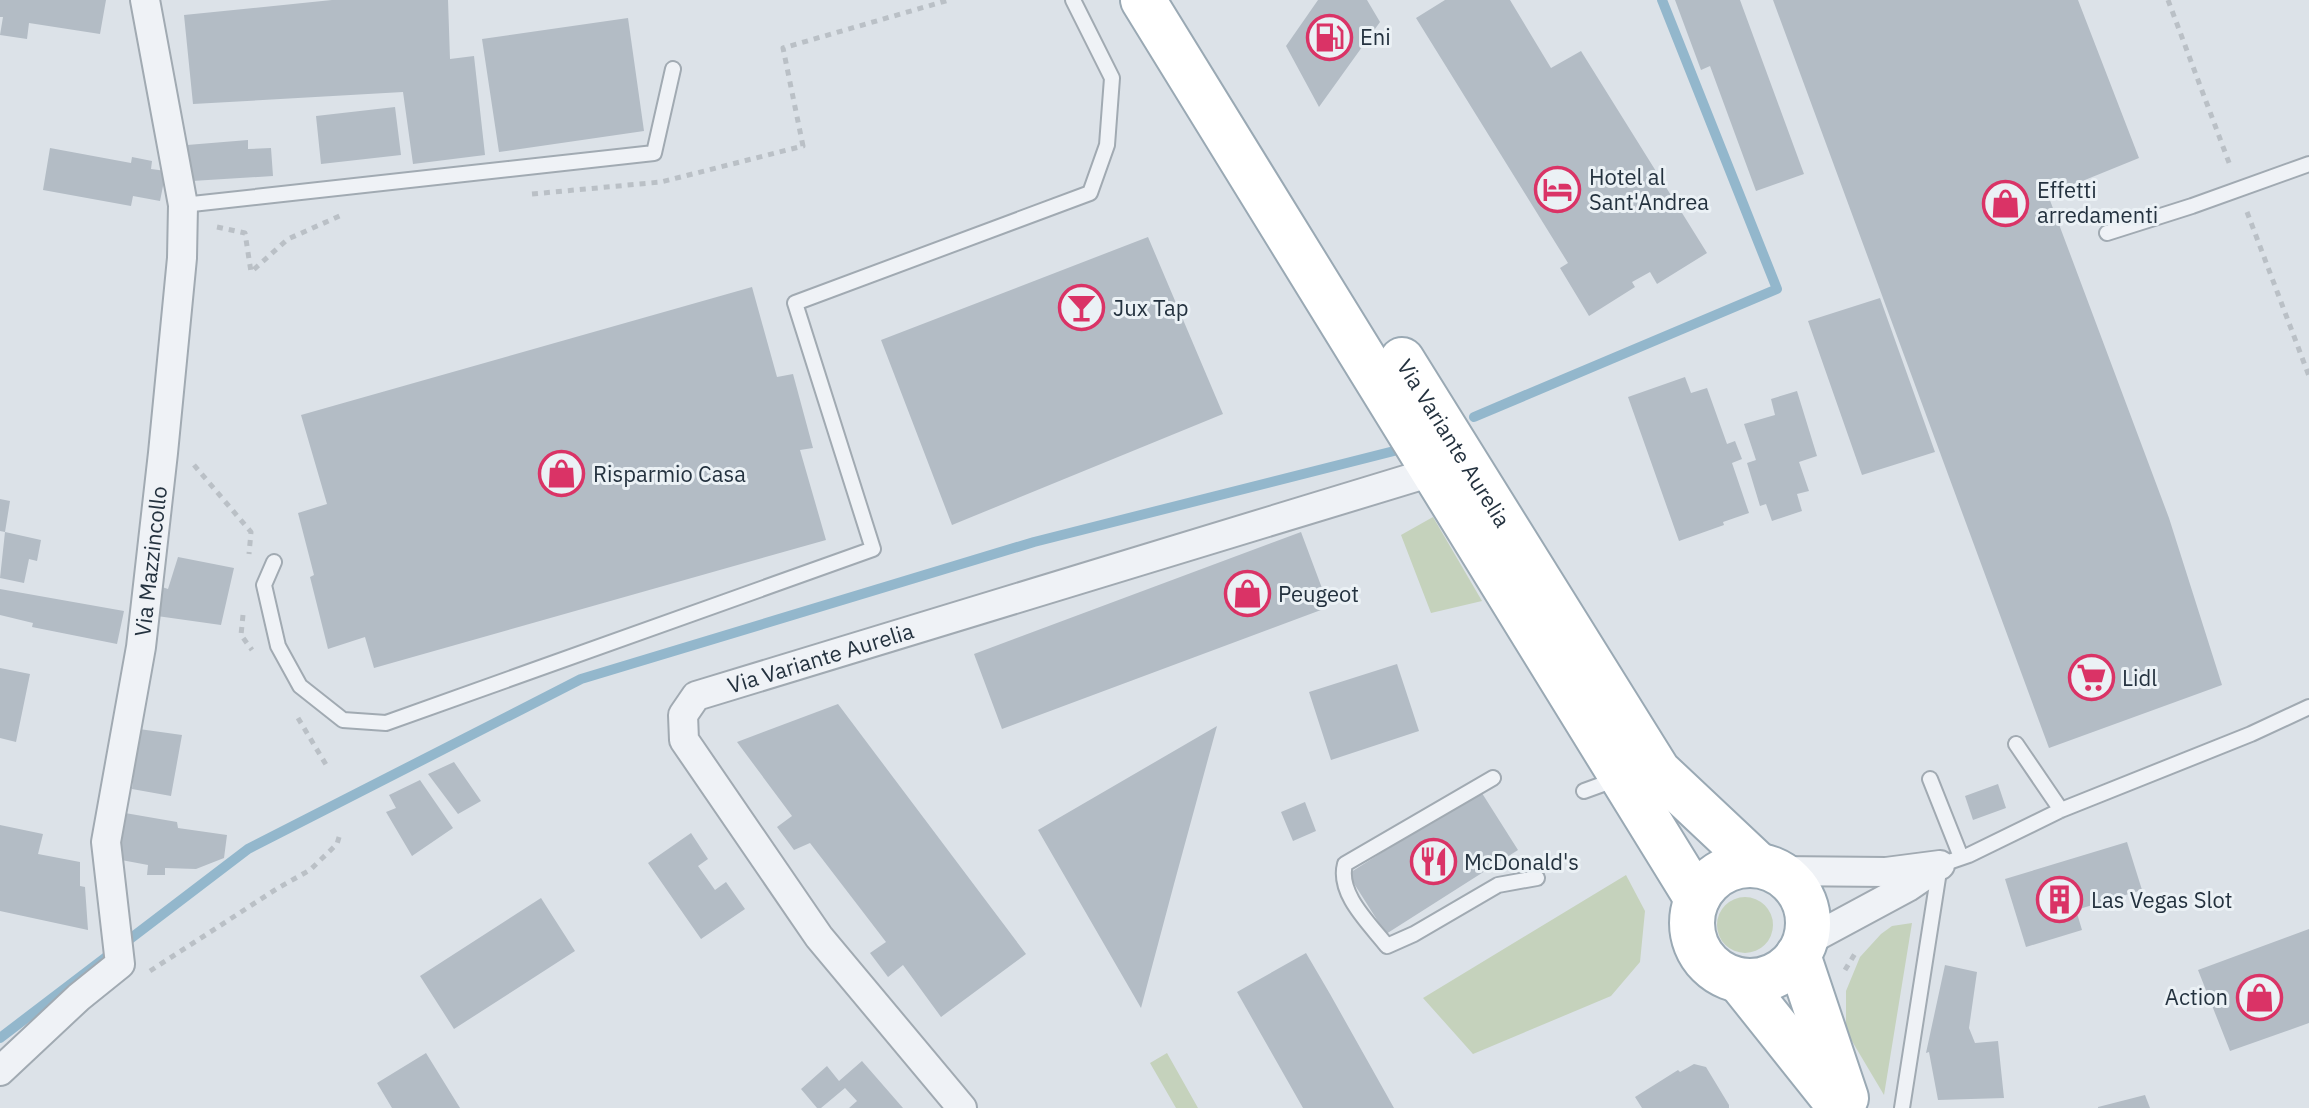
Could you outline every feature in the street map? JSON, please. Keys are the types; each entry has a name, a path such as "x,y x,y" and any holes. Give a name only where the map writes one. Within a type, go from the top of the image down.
{"main road":[{"name":"Via Variante Aurelia","path":"1143,0 1435,471 1603,784 1697,899"},
{"name":"Via Variante Aurelia","path":"1177,0 1658,771 1767,868 1790,881 1800,895 1808,927 1801,949 1850,1108"},
{"path":"1767,868 1739,866 1721,872 1707,884 1697,899 1692,915 1692,931 1697,946 1715,969 1739,980 1773,976 1787,967 1801,949"},
{"path":"1739,980 1841,1108"}],"street":[{"name":"Via Mazzincollo","path":"133,969 116,930 106,842 141,647 182,258 183,205 145,0"},
{"name":"Via Variante Aurelia","path":"962,1108 819,937 684,740 683,715 696,696 1435,471"},
{"path":"1767,868 1886,872 1951,861"},
{"path":"1801,949 1951,861"},
{"path":"0,1071 79,997 133,969"}],"lane":[{"path":"274,562 264,585 278,646 300,686 343,720 386,723 873,549 795,303 1090,193 1107,145 1112,78 1073,0"},
{"path":"183,205 654,153 673,69"},
{"path":"2107,233 2309,164"},
{"path":"1951,861 2061,810 2251,734 2309,707"},
{"path":"2016,744 2061,810"},
{"path":"1493,778 1345,864 1342,874 1346,890 1387,946 1414,934 1498,885 1537,878"},
{"path":"1902,1108 1951,861 1930,779"}],"path":[{"path":"521,195 661,182 803,146 783,48 949,0"},
{"path":"2168,0 2235,179"},
{"path":"2246,207 2309,376"},
{"path":"206,225 245,233 251,272 288,239 351,211"},
{"path":"133,969 310,870 337,844 340,834"},
{"path":"1843,978 1846,966 1860,947"}],"green space":[{"path":"1433,517 1482,601 1431,613 1401,535"},
{"path":"1626,875 1645,911 1640,962 1611,996 1473,1054 1423,998"},
{"path":"1745,897 1765,905 1773,925 1765,945 1745,953 1725,945 1717,925 1725,905"},
{"path":"1912,923 1884,1095 1846,1031 1846,991 1860,957 1881,934 1892,926"},
{"path":"1167,1053 1198,1108 1176,1108 1150,1063"}],"building":[{"path":"0,0 106,0 100,34 29,23 27,39 0,35 3,17 0,17"},
{"path":"332,0 448,0 450,59 474,56 485,155 413,164 403,92 193,104 184,15"},
{"path":"1318,0 1367,0 1380,22 1319,107 1286,46"},
{"path":"1445,0 1510,0 1551,68 1581,51 1707,253 1657,284 1650,272 1632,282 1635,287 1589,316 1560,268 1568,263 1416,18"},
{"path":"1675,0 1740,0 1804,174 1756,191 1710,66 1701,70"},
{"path":"1773,0 2078,0 2139,158 2048,195 2169,518 2222,685 2049,748"},
{"path":"628,18 644,131 499,152 482,39"},
{"path":"395,107 401,155 321,164 316,116"},
{"path":"248,140 248,149 271,148 273,176 192,181 187,145"},
{"path":"50,148 131,163 132,157 152,161 151,169 166,171 160,201 133,196 131,206 43,190"},
{"path":"1148,237 1223,414 952,525 881,340"},
{"name":"Risparmio Casa","path":"752,287 777,377 793,374 813,448 800,450 826,540 374,668 365,637 328,649 298,513 327,504 301,415"},
{"path":"1880,298 1935,452 1862,475 1808,321"},
{"path":"1685,377 1691,393 1707,388 1727,444 1735,441 1742,459 1732,463 1749,513 1679,541 1628,397"},
{"path":"1797,391 1817,456 1799,462 1809,491 1797,494 1802,511 1772,521 1766,504 1760,506 1747,463 1756,460 1744,424 1775,415 1771,399"},
{"path":"0,499 10,501 5,532 0,531"},
{"path":"5,532 41,540 37,561 29,559 24,583 0,578"},
{"path":"1301,532 1329,607 1002,729 974,654"},
{"path":"178,557 234,568 221,625 157,616 162,587 168,589"},
{"path":"0,589 124,611 117,644 32,627 33,623 0,615"},
{"path":"1397,664 1419,731 1331,760 1309,692"},
{"path":"0,668 30,674 16,742 0,738"},
{"path":"838,704 1026,954 941,1017 903,965 888,977 870,953 886,942 810,843 794,850 777,827 792,816 737,742"},
{"path":"1217,726 1174,884 1141,1008 1038,830"},
{"path":"139,729 182,735 171,796 132,789"},
{"path":"454,762 481,801 458,814 428,774"},
{"path":"420,780 453,828 412,856 386,812 396,808 389,795"},
{"path":"1998,784 2006,808 1973,820 1965,796"},
{"name":"McDonald's","path":"1480,790 1518,850 1386,934 1348,874"},
{"path":"1305,802 1316,831 1293,841 1281,812"},
{"path":"125,813 177,822 178,828 227,835 224,858 196,869 165,868 165,875 147,875 148,865 116,859"},
{"path":"0,825 43,834 38,854 80,862 80,886 85,887 88,930 0,911"},
{"path":"691,833 708,859 698,866 715,890 726,882 745,909 701,939 648,863"},
{"name":"Las Vegas Slot","path":"2127,842 2142,890 2076,910 2082,930 2026,947 2005,879"},
{"path":"541,898 575,951 454,1029 420,976"},
{"name":"Action","path":"2309,929 2309,1023 2230,1051 2198,970"},
{"path":"1306,953 1394,1108 1303,1108 1237,992"},
{"path":"1945,965 1977,972 1969,1028 1975,1043 1998,1041 2004,1098 1938,1100 1929,1052 1926,1053"},
{"path":"426,1053 460,1108 392,1108 377,1083"},
{"path":"862,1061 903,1108 849,1108 857,1101 845,1088 817,1108 801,1089 827,1066 839,1081"},
{"path":"1694,1064 1706,1067 1729,1108 1642,1108 1635,1097 1678,1070 1680,1072"},
{"path":"2145,1095 2150,1108 2098,1108 2098,1107"}],"waterway":[{"path":"1474,417 1777,289 1662,0"},
{"path":"0,1038 248,849 581,679 1034,542 1394,451"}],"place":[{"name":"Eni","path":"1329,37"},
{"name":"Hotel al Sant'Andrea","path":"1558,190"},
{"name":"Effetti arredamenti","path":"2006,203"},
{"name":"Jux Tap","path":"1082,308"},
{"name":"Risparmio Casa","path":"562,474"},
{"name":"Peugeot","path":"1247,594"},
{"name":"Lidl","path":"2091,678"},
{"name":"McDonald's","path":"1433,862"},
{"name":"Las Vegas Slot","path":"2060,900"},
{"name":"Action","path":"2259,997"}]}
